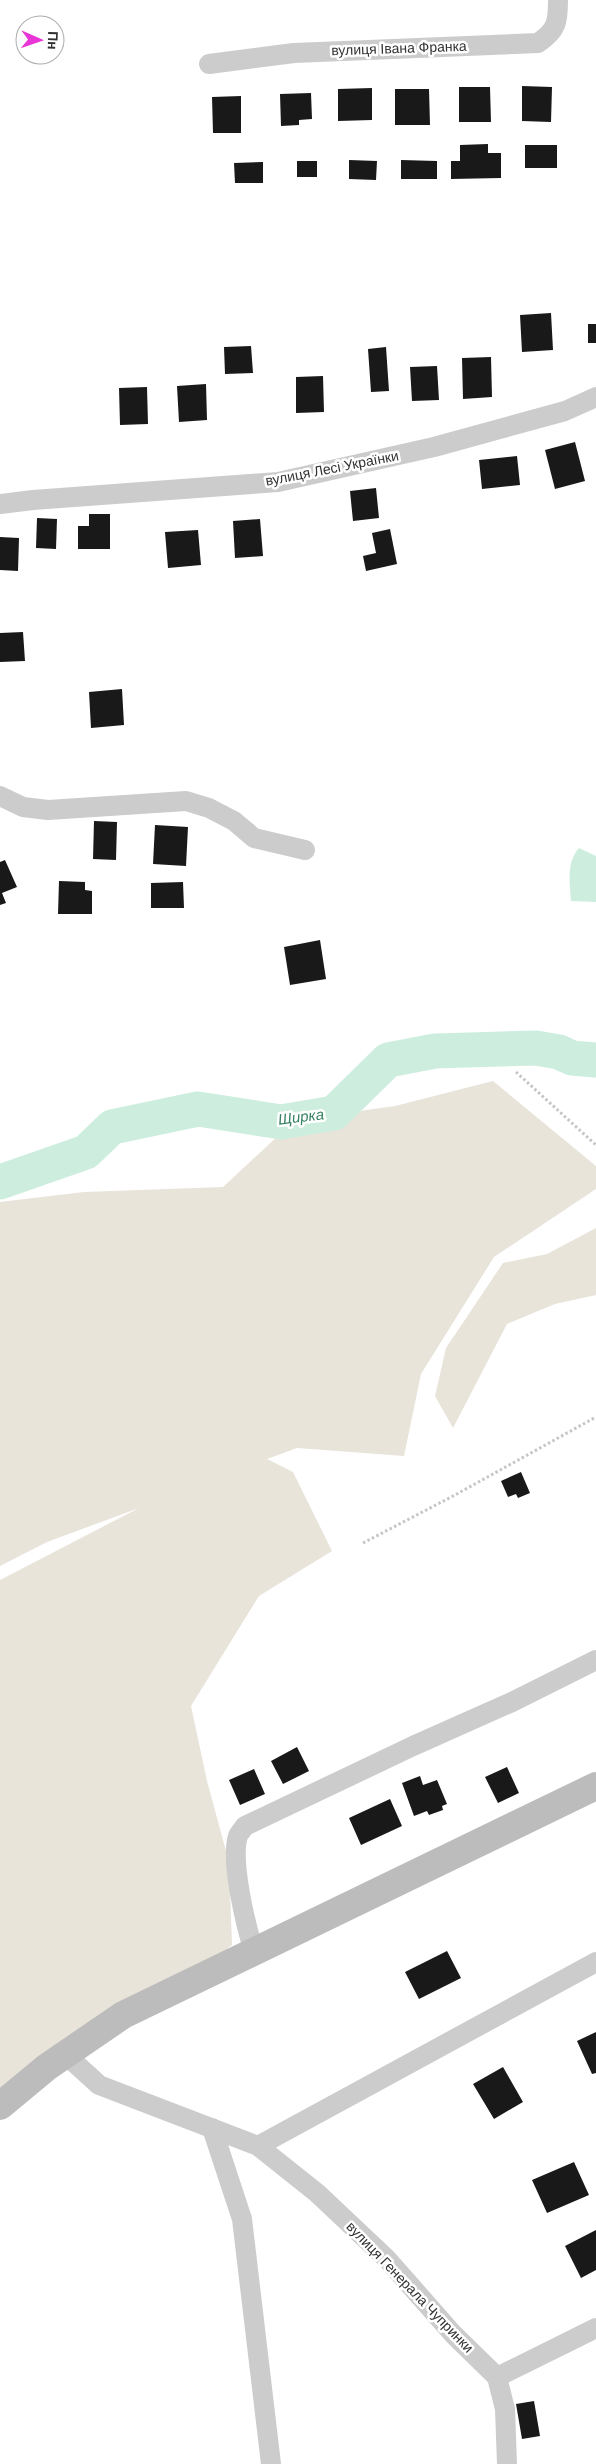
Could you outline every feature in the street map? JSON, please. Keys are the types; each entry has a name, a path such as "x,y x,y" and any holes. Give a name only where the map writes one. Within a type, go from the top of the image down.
{"street":[{"name":"вулиця Івана Франка","path":"209,64 304,52 538,43 551,35 558,20 558,0"},
{"name":"вулиця Лесі Українки","path":"0,504 278,482 434,447 565,412 596,397"},
{"path":"0,796 24,807 48,810 186,801 209,808 234,821 254,838 305,850"},
{"path":"254,1952 243,1915 237,1861 238,1835 245,1826 412,1746 512,1702 596,1660"},
{"path":"0,2106 65,2054 123,2015 596,1786"},
{"path":"258,2146 596,1962"},
{"name":"вулиця Генерала Чупринки","path":"65,2054 99,2085 258,2146 317,2193 387,2260 453,2334 497,2377"},
{"path":"212,2128 242,2219 271,2464"},
{"path":"507,2464 505,2409 497,2377 596,2328"}],"path":[{"path":"516,1072 596,1145"},
{"path":"363,1543 455,1496 596,1417"}],"shaded area":[{"path":"579,848 596,856 596,902 571,901 570,866"},
{"path":"493,1081 596,1166 596,1189 494,1257 421,1374 404,1456 297,1448 267,1459 293,1472 332,1551 259,1596 191,1706 207,1781 229,1862 232,1945 213,1960 0,2091 0,1580 139,1508 47,1542 0,1566 0,1202 84,1192 223,1187 295,1120 395,1106"},
{"path":"596,1228 596,1295 555,1304 507,1324 453,1428 435,1396 446,1348 503,1263 547,1254"}],"building":[{"path":"522,86 552,87 551,122 522,121"},
{"path":"459,87 490,87 491,122 459,122"},
{"path":"372,88 372,120 338,121 338,89"},
{"path":"395,89 429,89 430,125 395,125"},
{"path":"311,93 312,119 299,120 299,125 281,126 280,94"},
{"path":"241,96 241,133 213,133 212,97"},
{"path":"488,144 488,153 501,153 501,178 451,179 451,161 460,161 460,145"},
{"path":"525,145 557,145 557,168 525,168"},
{"path":"349,160 377,161 376,180 349,179"},
{"path":"401,160 437,161 437,179 401,179"},
{"path":"297,161 317,161 317,177 297,177"},
{"path":"263,162 263,183 235,183 234,163"},
{"path":"551,313 553,350 522,352 520,315"},
{"path":"588,324 596,324 596,343 588,343"},
{"path":"251,346 253,373 225,374 224,347"},
{"path":"386,347 389,391 371,392 368,349"},
{"path":"491,357 492,397 463,399 462,358"},
{"path":"437,366 439,400 412,401 410,367"},
{"path":"323,376 324,412 296,413 296,377"},
{"path":"206,384 207,420 179,422 177,386"},
{"path":"147,387 148,424 120,425 119,388"},
{"path":"575,442 585,481 555,489 545,450"},
{"path":"517,456 520,485 482,489 479,460"},
{"path":"376,488 379,518 353,521 350,491"},
{"path":"89,514 110,514 110,549 78,549 78,526 89,526"},
{"path":"37,518 57,519 56,549 36,548"},
{"path":"260,519 263,556 235,558 233,521"},
{"path":"390,529 397,564 366,571 363,556 376,553 372,533"},
{"path":"198,530 201,565 168,568 165,532"},
{"path":"0,537 19,538 18,571 0,570"},
{"path":"23,632 25,661 0,662 0,633"},
{"path":"122,689 124,725 91,728 89,692"},
{"path":"94,821 117,822 116,860 93,859"},
{"path":"155,825 188,827 186,866 153,864"},
{"path":"5,860 17,887 2,893 6,903 0,905 0,862"},
{"path":"59,881 85,882 85,890 92,891 92,914 58,914"},
{"path":"183,882 184,908 151,908 151,883"},
{"path":"320,940 326,979 290,985 284,947"},
{"path":"521,1472 530,1493 518,1498 516,1494 508,1497 501,1481"},
{"path":"297,1747 309,1771 283,1784 271,1761"},
{"path":"507,1767 519,1793 498,1803 485,1777"},
{"path":"254,1769 265,1794 240,1805 229,1780"},
{"path":"420,1776 423,1785 437,1780 447,1804 442,1806 443,1810 429,1815 427,1811 414,1816 402,1783"},
{"path":"390,1799 402,1826 361,1845 349,1818"},
{"path":"447,1951 461,1978 419,1999 405,1972"},
{"path":"596,2032 596,2073 592,2074 577,2041"},
{"path":"503,2067 523,2102 494,2119 473,2084"},
{"path":"574,2162 589,2195 547,2213 532,2180"},
{"path":"596,2230 596,2270 581,2278 565,2246"},
{"path":"534,2401 540,2436 522,2439 516,2404"}],"waterway":[{"name":"Щирка","path":"0,1182 86,1152 112,1127 198,1109 281,1122 334,1113 388,1060 435,1051 536,1048 559,1052 572,1058 596,1060"}]}
